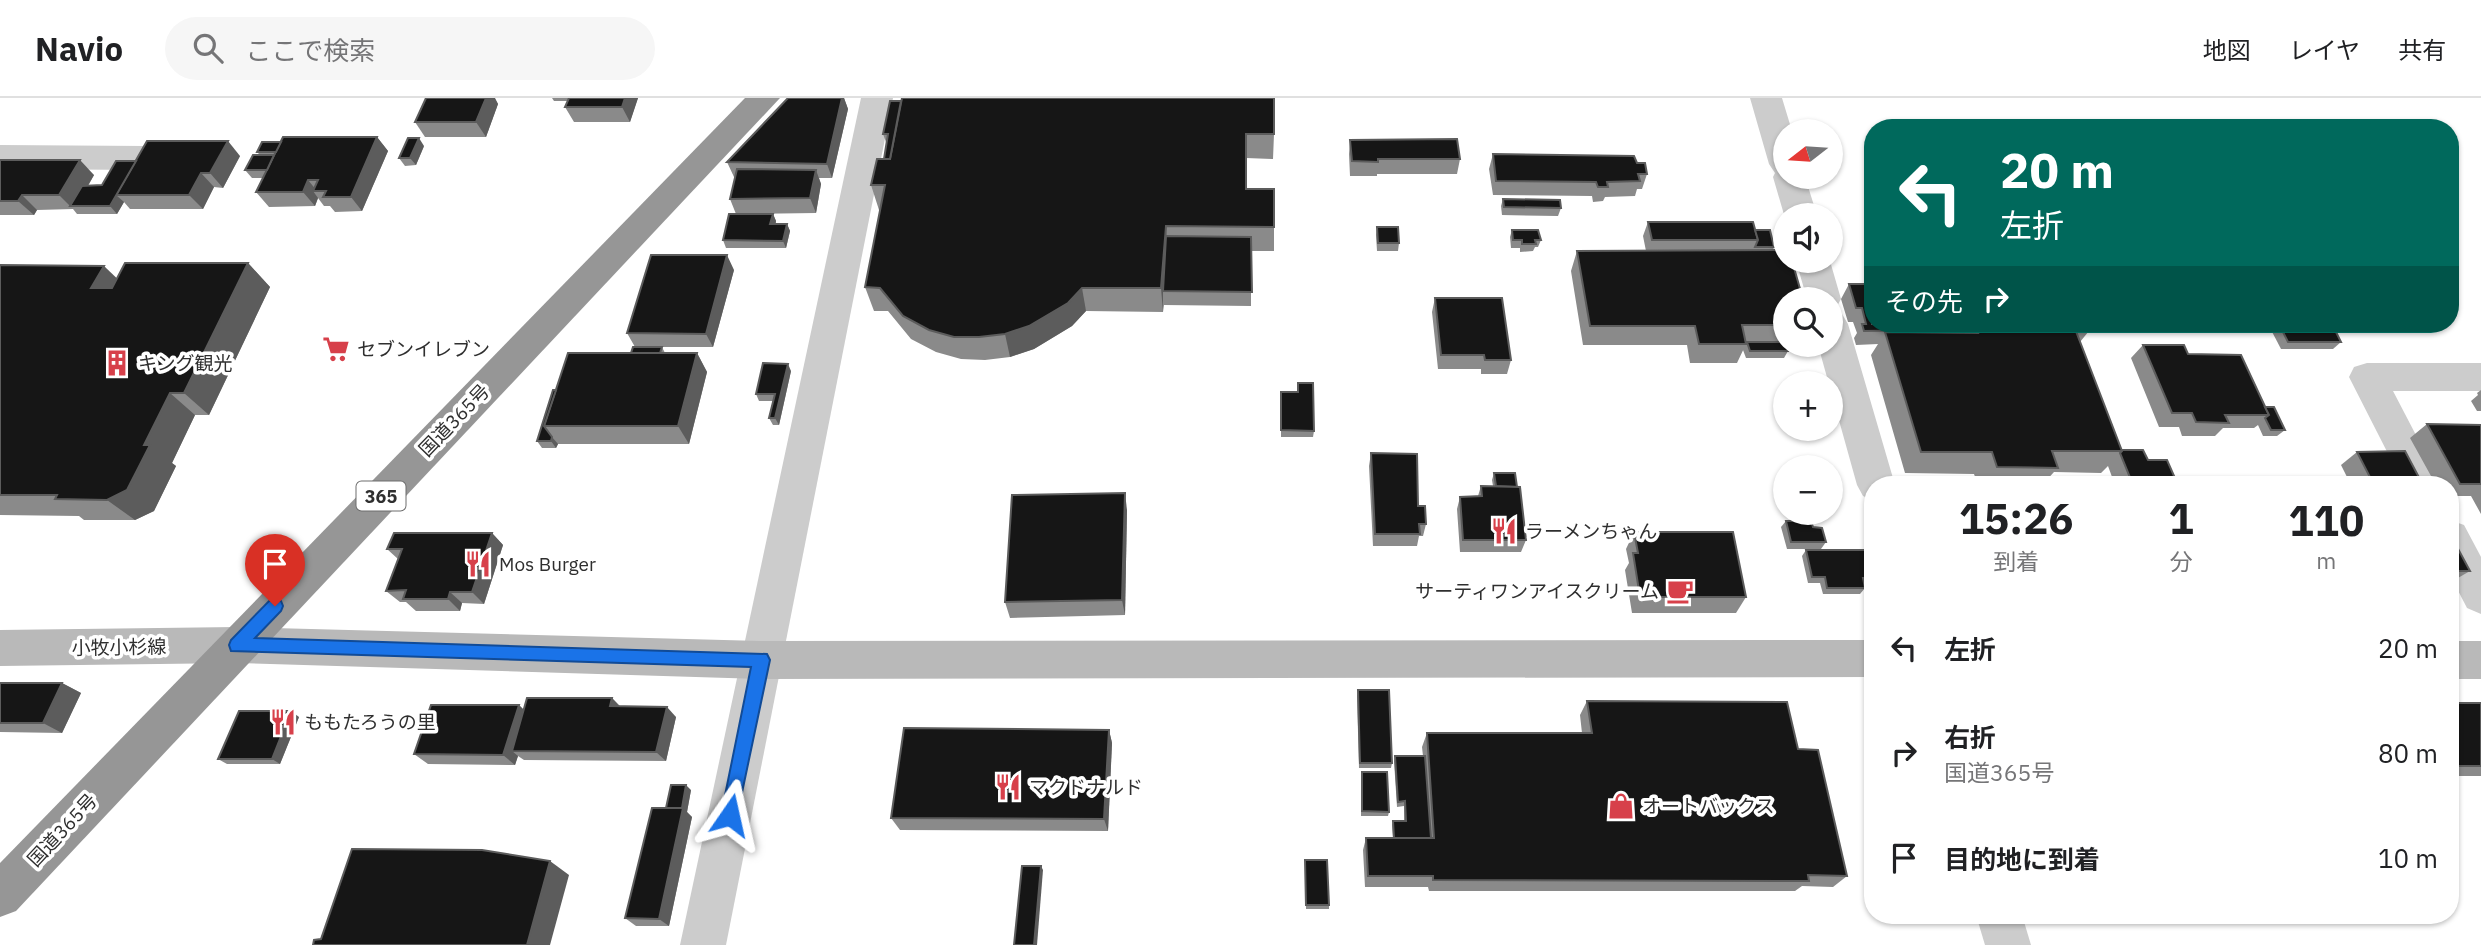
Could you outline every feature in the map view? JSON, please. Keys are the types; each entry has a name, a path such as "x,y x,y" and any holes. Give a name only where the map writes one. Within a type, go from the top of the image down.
{"highway":[{"name":"国道365号","path":"0,895 764,98"}],"street":[{"path":"703,945 877,98"},
{"path":"1766,98 1773,122"},
{"path":"0,157 145,158"},
{"path":"1839,357 1873,476"},
{"path":"2418,476 2367,377 2481,377"},
{"path":"2459,554 2481,596"},
{"name":"小牧小杉線","path":"0,648 237,645 761,660 1864,659"},
{"path":"2459,660 2481,660"},
{"path":"2002,924 2008,945"}],"building":[{"path":"426,98 486,98 476,122 415,122"},
{"path":"569,98 625,98 622,107 565,107"},
{"path":"788,98 842,98 827,164 727,162"},
{"path":"902,98 1274,98 1274,134 1246,134 1246,189 1274,189 1274,227 1166,226 1161,288 1082,288 1068,303 1029,326 1005,334 954,337 929,330 903,316 880,288 865,287 885,185 871,185 877,159 890,159"},
{"path":"890,101 901,101 890,159 884,159 888,134 883,134"},
{"path":"283,137 377,137 351,197 323,197 326,191 313,191 318,180 308,180 303,192 256,192"},
{"path":"408,138 419,138 410,158 399,158"},
{"path":"1457,139 1460,159 1352,161 1350,140"},
{"path":"147,141 228,141 210,173 201,173 189,195 116,195"},
{"path":"262,142 281,142 276,152 257,152"},
{"path":"1493,154 1634,156 1637,163 1645,163 1647,174 1638,174 1640,181 1607,182 1608,187 1598,187 1596,182 1496,181"},
{"path":"253,155 274,155 267,170 245,170"},
{"path":"0,160 80,160 59,195 22,195 18,201 0,201"},
{"path":"116,161 136,161 110,206 70,206 82,186 102,185"},
{"path":"737,169 816,170 810,198 730,199"},
{"path":"1503,199 1560,200 1561,208 1504,207"},
{"path":"729,214 773,214 770,224 787,224 783,241 723,240"},
{"path":"1648,222 1753,222 1758,240 1652,240"},
{"path":"1377,227 1398,227 1399,243 1378,243"},
{"path":"1512,230 1538,230 1541,240 1535,240 1536,244 1522,244 1522,240 1513,240"},
{"path":"1755,230 1770,230 1773,247 1755,247 1758,240"},
{"path":"1166,236 1251,237 1252,292 1163,291"},
{"path":"1773,250 1773,273 1795,273 1800,287 1773,287 1773,325 1742,325 1746,344 1699,344 1695,326 1590,326 1577,251"},
{"path":"651,255 727,255 706,334 627,333"},
{"name":"キング観光","path":"125,263 248,263 184,393 170,393 144,445 150,445 127,490 107,500 55,499 57,495 0,495 0,265 104,266 91,288 112,288"},
{"path":"1849,284 1864,284 1864,316 1862,308 1856,308"},
{"path":"1435,298 1502,298 1511,360 1485,360 1484,355 1441,355"},
{"path":"1885,333 2077,333 2122,451 2052,451 2058,468 1997,467 1992,452 1921,452"},
{"path":"2284,333 2336,333 2341,342 2288,342"},
{"path":"1747,342 1773,342 1773,351 1750,351"},
{"path":"2143,345 2184,345 2188,354 2241,355 2269,415 2225,415 2229,423 2196,422 2192,413 2172,413"},
{"path":"633,347 662,347 660,353 631,353"},
{"path":"568,353 697,353 678,426 544,426"},
{"path":"763,363 788,364 775,418 769,418 775,394 756,394"},
{"path":"1298,383 1313,383 1314,431 1281,430 1281,392 1298,392"},
{"path":"553,390 556,390 544,426 552,437 551,441 537,441"},
{"path":"2265,407 2274,407 2285,430 2271,430 2265,418 2269,415"},
{"path":"2427,424 2481,425 2481,484 2460,484 2459,476 2456,476"},
{"path":"2143,450 2148,460 2167,460 2174,476 2129,476 2120,453"},
{"path":"2405,451 2418,476 2369,476 2357,452"},
{"path":"1371,453 1417,454 1418,506 1425,506 1426,524 1419,524 1420,534 1375,534"},
{"path":"1494,473 1515,473 1517,487 1496,486"},
{"path":"1481,486 1520,487 1526,540 1463,540 1460,497 1482,496"},
{"path":"1125,493 1122,600 1005,602 1012,495"},
{"path":"1787,525 1812,525 1822,528 1826,542 1791,542"},
{"name":"サーティワンアイスクリーム","path":"1634,532 1733,532 1746,597 1640,597 1633,553 1638,553"},
{"path":"394,533 492,533 472,592 450,592 448,599 403,599 406,590 386,591 402,549 387,549"},
{"path":"1806,550 1864,550 1864,588 1827,588 1825,577 1812,577"},
{"path":"2459,551 2470,571 2459,571"},
{"path":"0,683 62,683 43,723 0,723"},
{"path":"1358,690 1389,690 1392,763 1360,763"},
{"path":"527,698 612,698 610,706 667,707 656,752 512,751"},
{"name":"オートバックス","path":"1587,701 1787,702 1798,749 1818,750 1847,876 1808,875 1809,881 1433,880 1433,876 1368,876 1366,838 1434,838 1427,733 1592,733"},
{"path":"2459,703 2481,703 2481,766 2459,766"},
{"path":"431,705 519,705 503,755 414,754"},
{"path":"239,711 291,711 272,759 218,759"},
{"name":"マクドナルド","path":"904,728 1109,730 1104,819 891,818"},
{"path":"1395,756 1425,756 1431,838 1394,838 1393,821 1406,821 1405,801 1398,802"},
{"path":"1362,772 1387,772 1389,812 1362,811"},
{"path":"671,785 686,785 682,808 666,808"},
{"path":"652,808 683,808 659,919 625,918"},
{"path":"352,849 482,850 550,861 527,945 313,945 314,940 321,939"},
{"path":"1305,860 1327,860 1329,905 1306,905"},
{"path":"1022,866 1041,866 1034,945 1014,945"}],"place":[{"name":"セブンイレブン","path":"336,349"},
{"name":"キング観光","path":"117,363"},
{"name":"ラーメンちゃん","path":"1504,531"},
{"name":"Mos Burger","path":"478,564"},
{"name":"サーティワンアイスクリーム","path":"1680,591"},
{"name":"ももたろうの里","path":"283,722"},
{"name":"マクドナルド","path":"1008,787"},
{"name":"オートバックス","path":"1621,806"}],"route":[{"path":"275,606 237,645 761,660 730,815"}]}
